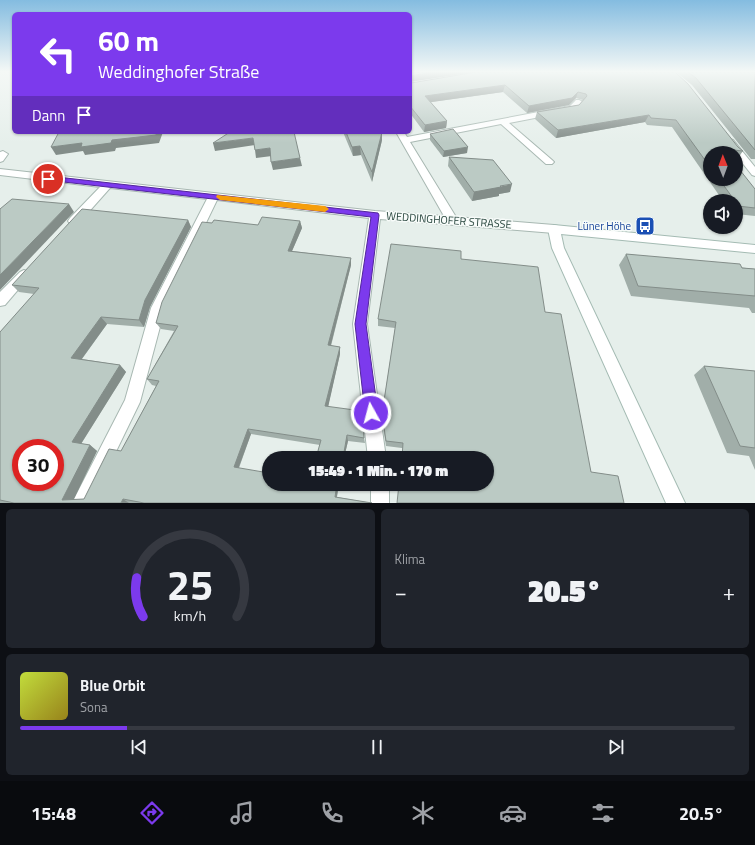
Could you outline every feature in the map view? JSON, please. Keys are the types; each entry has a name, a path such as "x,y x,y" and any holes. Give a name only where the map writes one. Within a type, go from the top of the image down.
{"street":[{"path":"452,220 402,136 503,122 573,108 579,102"},
{"path":"503,122 549,162"},
{"path":"726,138 755,173"},
{"name":"WEDDINGHOFER STRASSE","path":"0,172 375,215 554,229 755,249"},
{"path":"68,227 107,185"},
{"path":"81,503 132,402 158,308 213,196"},
{"path":"375,215 360,324 376,451"},
{"path":"554,229 558,248 676,503"},
{"path":"0,301 32,266"},
{"path":"380,491 380,503"}],"building":[{"path":"412,95 429,95 425,96 447,121 425,125 412,109"},
{"path":"517,95 575,95 572,98 529,106"},
{"path":"587,95 697,95 737,146 703,146 703,157 676,120 651,118 649,115 558,130 537,112 579,105"},
{"path":"710,95 755,95 755,150"},
{"path":"453,129 468,147 444,151 430,134"},
{"path":"58,134 156,134 112,140 111,143 81,147 82,143 51,147"},
{"path":"227,134 294,134 300,158 271,162 270,148 255,150 253,138 213,143"},
{"path":"347,134 382,134 372,172 360,146 352,147"},
{"path":"449,157 493,160 512,184 474,192"},
{"path":"743,174 755,189 755,208 743,207 743,194 730,194 724,186 743,186"},
{"path":"12,199 69,204 0,275 0,209"},
{"path":"82,209 188,220 145,300 139,320 101,317 71,358 120,365 72,442 90,445 62,500 84,499 109,449 121,451 159,381 147,379 178,326 156,323 162,302 202,222 212,223 214,220 258,225 262,217 300,221 288,251 351,258 328,345 340,347 325,406 362,411 364,438 347,435 344,451 318,451 321,440 248,429 234,467 262,472 262,491 336,491 335,497 372,503 144,503 123,499 121,503 14,503 0,500 0,332 39,288 12,285"},
{"path":"391,244 461,251 461,259 538,267 545,312 561,314 591,472 618,476 624,503 397,503 398,491 494,491 494,451 402,451 403,443 386,441 382,414 396,322 378,319"},
{"path":"626,254 740,264 742,268 755,269 755,296 638,286"},
{"path":"704,366 755,371 755,448 740,446"}],"slow traffic":[{"path":"220,197 325,209"}],"place":[{"name":"Lüner Höhe","path":"645,226"}],"route":[{"path":"48,179 375,215 360,324 371,413"}]}
